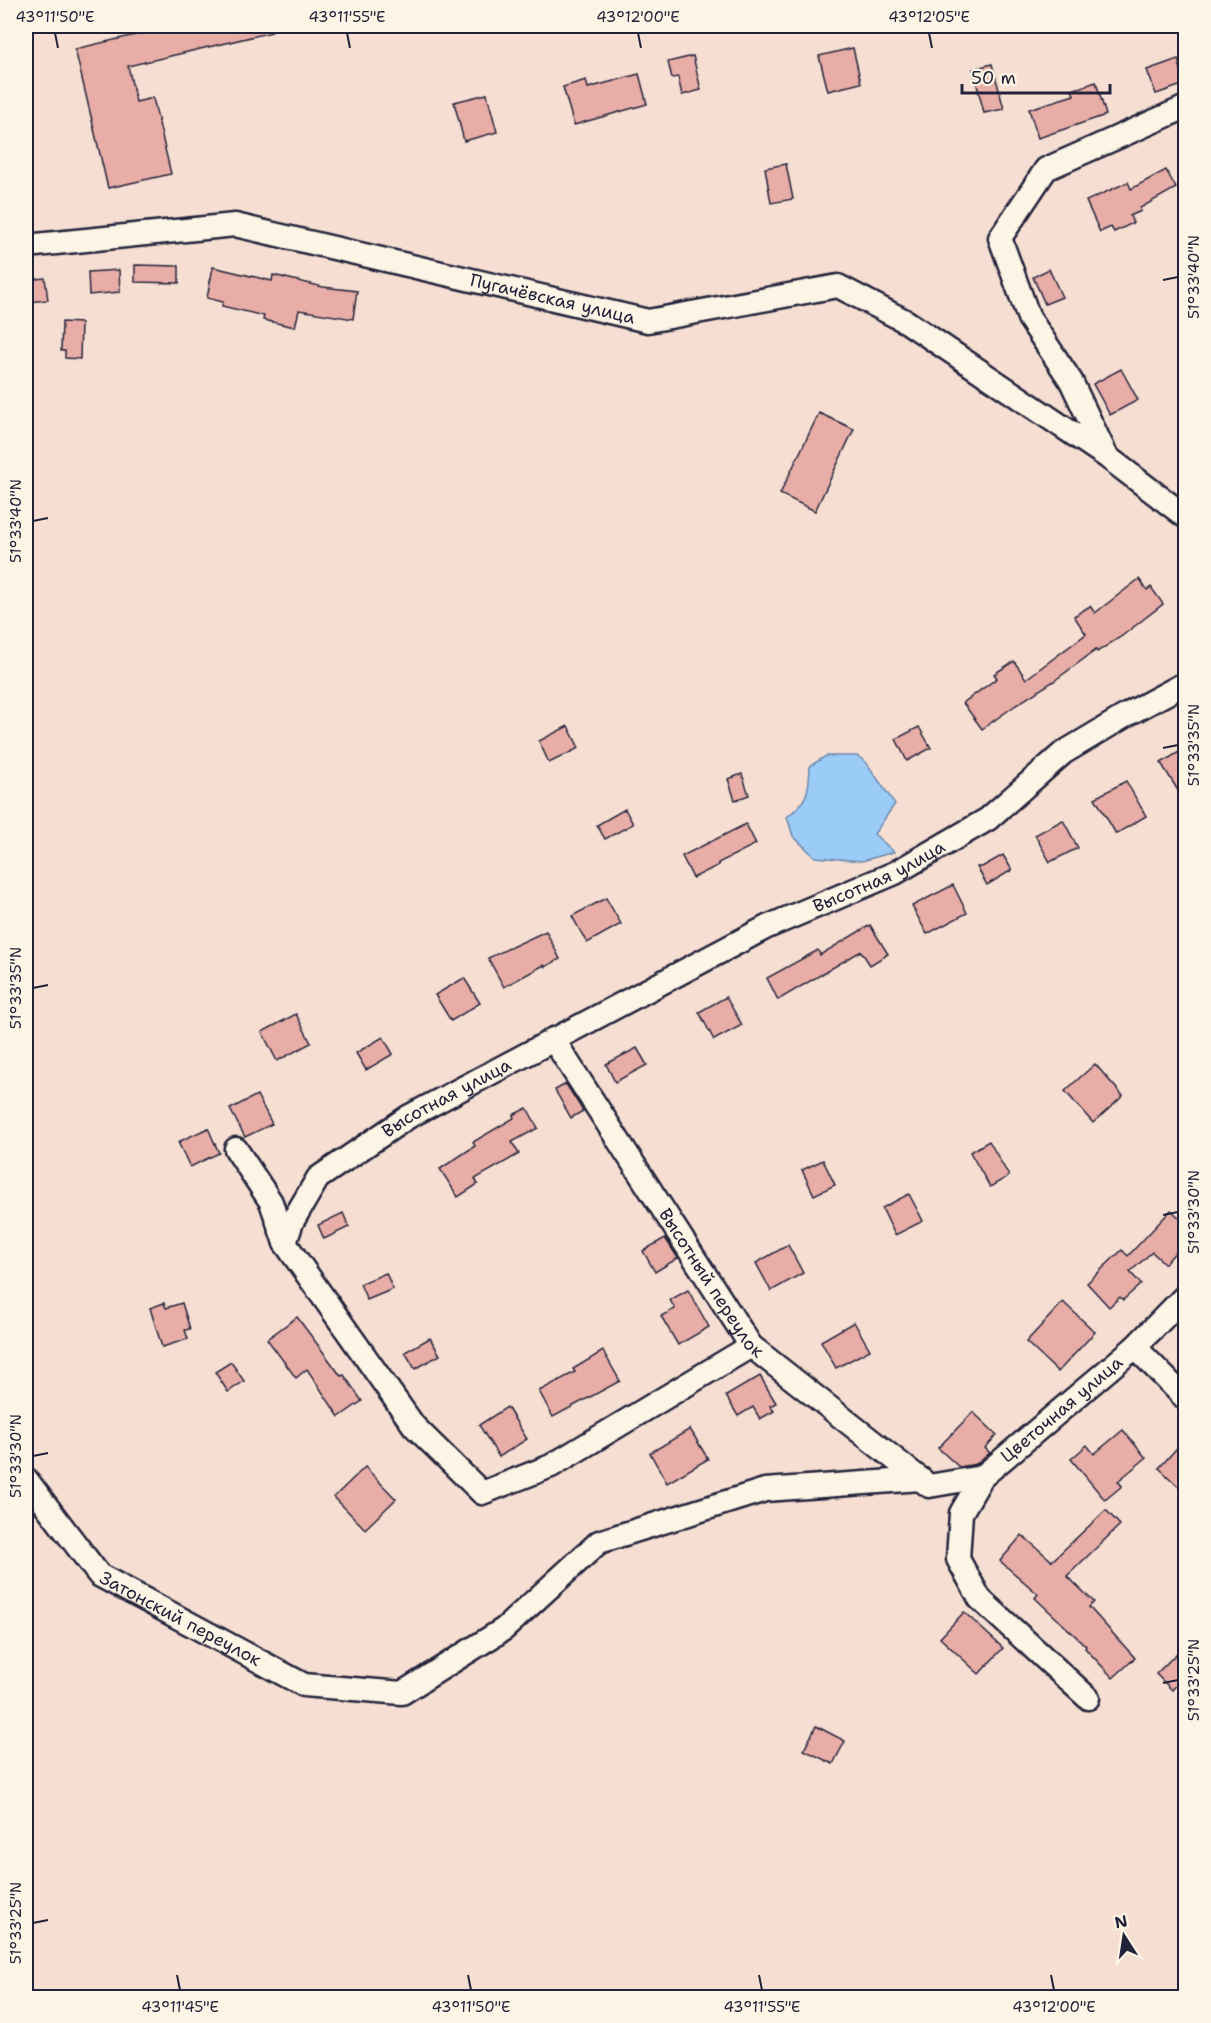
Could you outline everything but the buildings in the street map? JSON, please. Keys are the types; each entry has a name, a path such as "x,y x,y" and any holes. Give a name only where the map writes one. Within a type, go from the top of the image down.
{"street":[{"name":"Пугачёвская улица","path":"1106,456 1071,381 1029,318 1000,238 1046,169 1185,107"},
{"name":"Пугачёвская улица","path":"26,246 234,225 648,321 838,286 908,322 1106,456 1185,517"},
{"name":"Высотная улица","path":"285,1243 292,1222 318,1178 408,1117 767,927 895,873 988,819 1063,753 1185,682"},
{"name":"Высотный переулок","path":"553,1039 751,1346 921,1479"},
{"path":"236,1149 271,1202 285,1243 414,1426 482,1493 551,1466 751,1346"},
{"name":"Цветочная улица","path":"982,1477 1135,1347 1185,1295"},
{"path":"1135,1347 1185,1399"},
{"path":"921,1479 929,1486 982,1477"},
{"path":"982,1477 961,1514 958,1559 980,1599 1088,1698"},
{"name":"Затонский переулок","path":"26,1479 99,1575 304,1685 402,1692 504,1629 599,1542 765,1490 921,1479"}],"water":[{"path":"826,756 857,756 866,762 895,804 874,834 894,852 862,861 815,857 793,836 787,817 799,806 806,795 810,766"}]}
